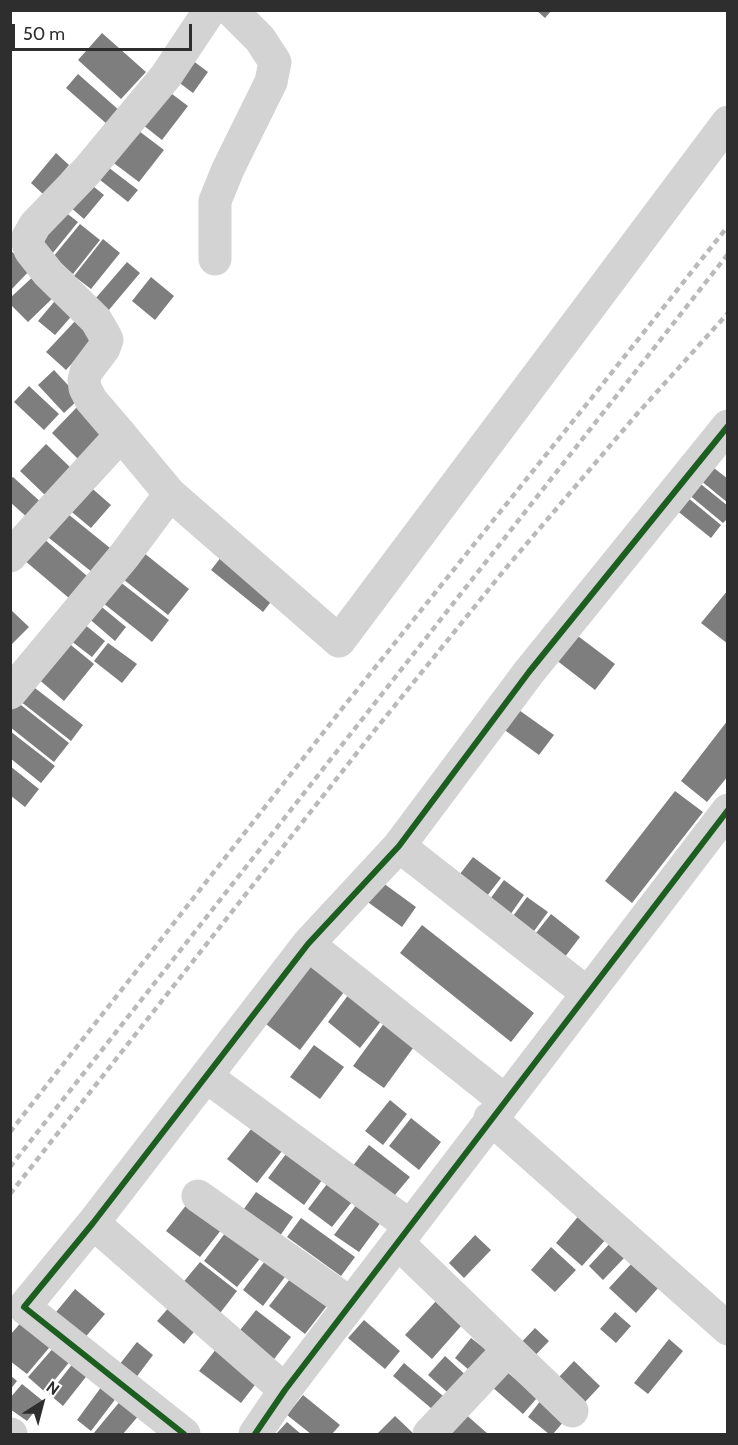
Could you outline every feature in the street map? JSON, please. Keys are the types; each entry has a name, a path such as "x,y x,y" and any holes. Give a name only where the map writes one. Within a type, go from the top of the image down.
{"street":[{"path":"210,10 166,76 86,172 35,225 27,239 30,250 48,273 96,320 103,332 106,340 104,348 90,363 84,380 91,400 170,494 339,641 728,122"},
{"path":"215,259 215,201 228,169 271,82 275,62 260,39 231,10"},
{"path":"184,1434 17,1316 93,1223 308,944 399,846 530,672 728,426"},
{"path":"10,556 121,435"},
{"path":"10,693 124,556 170,494"},
{"path":"255,1434 285,1390 497,1109 728,810"},
{"path":"399,846 587,993"},
{"path":"308,944 497,1109 728,1329"},
{"path":"207,1077 404,1235 508,1350 572,1411"},
{"path":"198,1196 351,1304"},
{"path":"93,1223 285,1390"},
{"path":"429,1434 508,1350"}],"building":[{"path":"536,10 552,10 545,18"},
{"path":"102,33 146,72 121,99 78,60"},
{"path":"188,57 208,72 193,93 173,78"},
{"path":"78,74 120,111 108,125 66,88"},
{"path":"168,91 188,106 162,140 143,125"},
{"path":"135,128 164,150 139,182 111,161"},
{"path":"56,153 69,165 44,195 31,183"},
{"path":"104,164 138,190 128,202 95,176"},
{"path":"88,182 104,195 84,219 69,206"},
{"path":"60,208 78,222 52,254 35,239"},
{"path":"80,224 100,240 73,274 53,257"},
{"path":"103,239 120,253 91,289 74,276"},
{"path":"10,250 31,269 10,291"},
{"path":"127,262 140,273 108,311 95,299"},
{"path":"37,273 57,294 28,322 10,304 10,298"},
{"path":"151,277 174,296 155,320 132,301"},
{"path":"59,296 76,311 55,335 38,321"},
{"path":"77,319 97,336 66,370 46,352"},
{"path":"54,370 80,398 64,413 38,385"},
{"path":"29,386 59,414 44,430 14,402"},
{"path":"79,405 107,433 80,461 52,433"},
{"path":"46,444 71,468 45,495 20,471"},
{"path":"705,461 728,479 728,503 694,475"},
{"path":"13,477 43,504 29,519 10,502 10,479"},
{"path":"692,477 728,506 728,518 723,523 682,489"},
{"path":"87,484 111,505 91,528 67,508"},
{"path":"681,492 721,525 711,538 670,505"},
{"path":"63,510 115,552 97,576 44,534"},
{"path":"43,538 94,582 76,604 24,560"},
{"path":"139,549 189,589 168,615 118,575"},
{"path":"225,552 277,594 263,612 211,570"},
{"path":"115,578 169,620 152,642 98,599"},
{"path":"728,590 728,644 701,623"},
{"path":"97,603 126,627 115,641 86,616"},
{"path":"10,609 29,627 10,646"},
{"path":"79,620 105,641 92,657 66,637"},
{"path":"570,630 615,664 595,690 551,656"},
{"path":"66,641 94,664 64,701 36,677"},
{"path":"108,643 137,664 122,683 94,661"},
{"path":"31,685 83,725 71,741 20,701"},
{"path":"16,701 69,743 54,762 10,727 10,709"},
{"path":"509,703 554,735 539,755 495,723"},
{"path":"728,720 728,776 707,802 681,781"},
{"path":"10,731 55,766 41,783 10,758"},
{"path":"10,766 39,789 25,807 10,795"},
{"path":"675,791 703,812 632,903 605,881"},
{"path":"473,857 501,878 480,905 453,883"},
{"path":"379,880 416,907 402,927 365,900"},
{"path":"504,880 524,895 503,925 482,910"},
{"path":"527,897 548,912 526,942 505,927"},
{"path":"551,914 580,937 558,966 528,943"},
{"path":"422,925 534,1013 511,1042 400,953"},
{"path":"307,963 344,992 300,1050 262,1021"},
{"path":"349,994 382,1020 360,1048 328,1022"},
{"path":"385,1022 416,1044 384,1088 353,1066"},
{"path":"314,1045 344,1067 320,1099 290,1077"},
{"path":"390,1100 407,1114 383,1145 365,1131"},
{"path":"411,1118 441,1142 419,1170 389,1146"},
{"path":"256,1123 286,1146 257,1183 227,1159"},
{"path":"369,1145 410,1177 389,1202 349,1171"},
{"path":"289,1150 325,1176 304,1205 268,1178"},
{"path":"330,1180 355,1198 332,1227 308,1209"},
{"path":"256,1192 293,1217 273,1246 236,1220"},
{"path":"191,1199 225,1225 200,1257 166,1231"},
{"path":"360,1200 384,1218 359,1252 334,1235"},
{"path":"581,1213 608,1237 582,1266 556,1243"},
{"path":"301,1218 355,1257 341,1276 287,1237"},
{"path":"229,1228 263,1255 237,1287 204,1261"},
{"path":"475,1235 491,1250 464,1278 449,1263"},
{"path":"612,1241 627,1255 603,1280 589,1266"},
{"path":"551,1247 576,1270 555,1292 531,1270"},
{"path":"268,1257 288,1273 263,1306 243,1290"},
{"path":"200,1262 237,1291 214,1321 176,1291"},
{"path":"632,1263 659,1287 636,1313 609,1288"},
{"path":"293,1275 329,1303 305,1334 269,1306"},
{"path":"75,1289 105,1314 77,1347 47,1323"},
{"path":"436,1301 462,1325 432,1359 405,1335"},
{"path":"171,1305 198,1327 184,1344 157,1321"},
{"path":"256,1310 291,1337 268,1367 233,1339"},
{"path":"615,1312 631,1326 616,1343 600,1329"},
{"path":"25,1318 54,1342 27,1374 10,1361 10,1335"},
{"path":"364,1320 400,1351 385,1369 348,1338"},
{"path":"535,1328 549,1341 528,1363 514,1350"},
{"path":"471,1338 493,1355 476,1376 455,1358"},
{"path":"669,1339 683,1351 648,1394 634,1383"},
{"path":"137,1342 153,1355 129,1387 112,1374"},
{"path":"220,1344 261,1377 241,1403 199,1371"},
{"path":"55,1346 71,1360 45,1392 28,1377"},
{"path":"445,1356 471,1380 455,1399 428,1375"},
{"path":"574,1361 600,1386 585,1402 559,1377"},
{"path":"74,1362 89,1373 63,1406 49,1394"},
{"path":"404,1363 449,1401 438,1414 393,1376"},
{"path":"506,1371 537,1398 523,1414 492,1387"},
{"path":"10,1375 17,1381 10,1390"},
{"path":"22,1384 43,1401 27,1421 10,1409 10,1398"},
{"path":"102,1386 117,1397 91,1431 77,1420"},
{"path":"303,1395 340,1425 332,1434 311,1434 287,1415"},
{"path":"122,1399 140,1414 123,1434 93,1434"},
{"path":"541,1400 565,1420 553,1434 549,1434 528,1417"},
{"path":"463,1412 488,1434 452,1434 447,1430"},
{"path":"395,1416 414,1434 378,1433"},
{"path":"287,1422 301,1434 276,1434"}],"railway":[{"path":"10,1132 345,705 728,226"},
{"path":"10,1167 728,254"},
{"path":"10,1194 371,735 506,568 637,414 728,313"}],"cycle path":[{"path":"184,1434 24,1307 93,1223 308,944 399,846 529,672 728,426"},
{"path":"255,1434 285,1390 728,810"}]}
